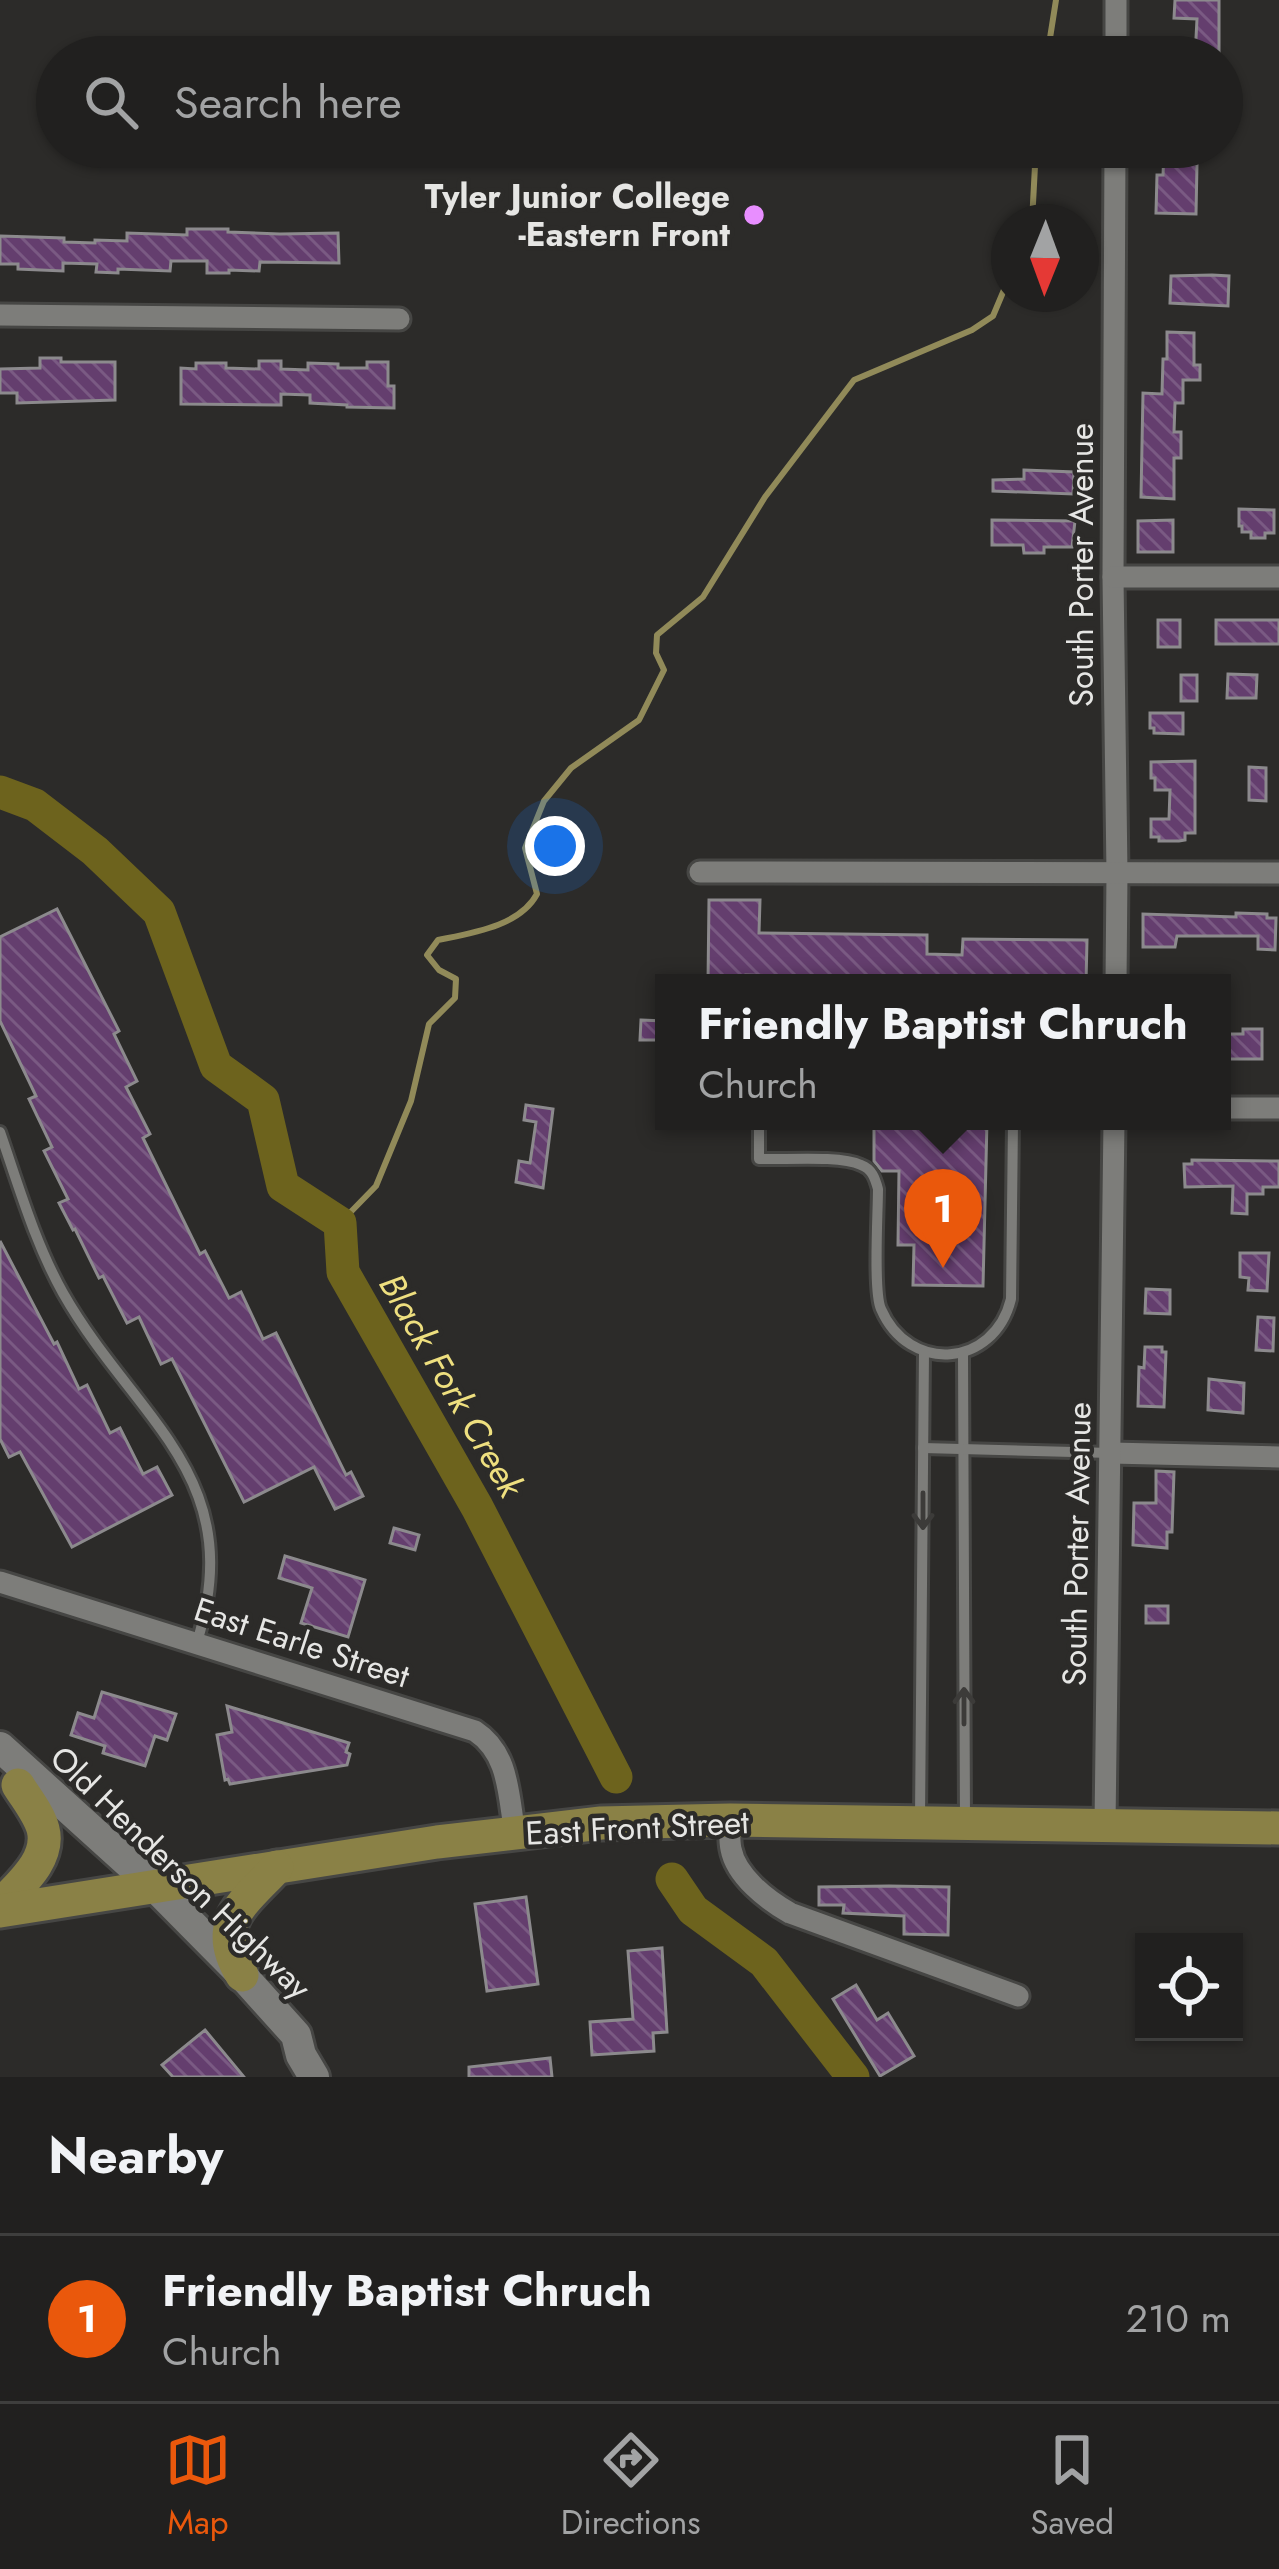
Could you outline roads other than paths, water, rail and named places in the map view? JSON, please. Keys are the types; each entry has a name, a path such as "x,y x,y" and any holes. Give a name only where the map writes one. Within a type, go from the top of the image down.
{"main road":[{"name":"Old Henderson Highway","path":"0,1747 141,1889 283,2047 308,2066"},
{"name":"Old Henderson Highway","path":"9,1776 242,1975 296,2036 308,2066"},
{"path":"0,1909 33,1870 44,1844 42,1826 9,1776"},
{"name":"East Front Street","path":"0,1909 602,1822 1279,1828"},
{"path":"242,1975 229,1950 230,1922 277,1868"}],"street":[{"path":"1116,0 1116,36"},
{"name":"South Porter Avenue","path":"1115,168 1116,974"},
{"path":"0,315 399,319"},
{"path":"1113,577 1279,578"},
{"path":"700,872 1279,873"},
{"path":"1231,1108 1279,1108"},
{"name":"South Porter Avenue","path":"1105,1825 1114,1130"},
{"path":"1111,1453 1279,1456"},
{"name":"East Earle Street","path":"0,1582 476,1731 499,1753 514,1833"},
{"path":"730,1820 733,1858 776,1905 1018,1996"}],"lane":[{"path":"760,1130 759,1160 844,1161 871,1172 878,1189 878,1305 890,1325 924,1352 963,1354 996,1329 1011,1299 1013,1130"},
{"path":"0,1132 39,1245 62,1292 166,1435 200,1502 210,1540 212,1579 197,1642"},
{"path":"920,1822 924,1352"},
{"path":"963,1354 965,1823"},
{"path":"923,1448 1111,1453"}],"waterway":[{"path":"1050,36 1056,0"},
{"path":"1033,204 1035,168"},
{"path":"340,1223 376,1186 411,1101 429,1024 455,998 456,979 439,970 427,955 438,940 494,926 529,905 537,894 525,848 544,801 571,768 639,720 664,670 656,653 657,635 703,597 765,497 854,380 972,330 995,312"},
{"name":"Black Fork Creek","path":"0,792 35,805 95,851 159,912 216,1066 263,1100 283,1186 340,1223 343,1272 477,1507 616,1777"},
{"name":"Black Fork Creek","path":"672,1879 693,1910 764,1962 853,2077"}],"place":[{"name":"Tyler Junior College -Eastern Front","path":"754,215"},
{"name":"Friendly Baptist Chruch","path":"943,1268"}]}
